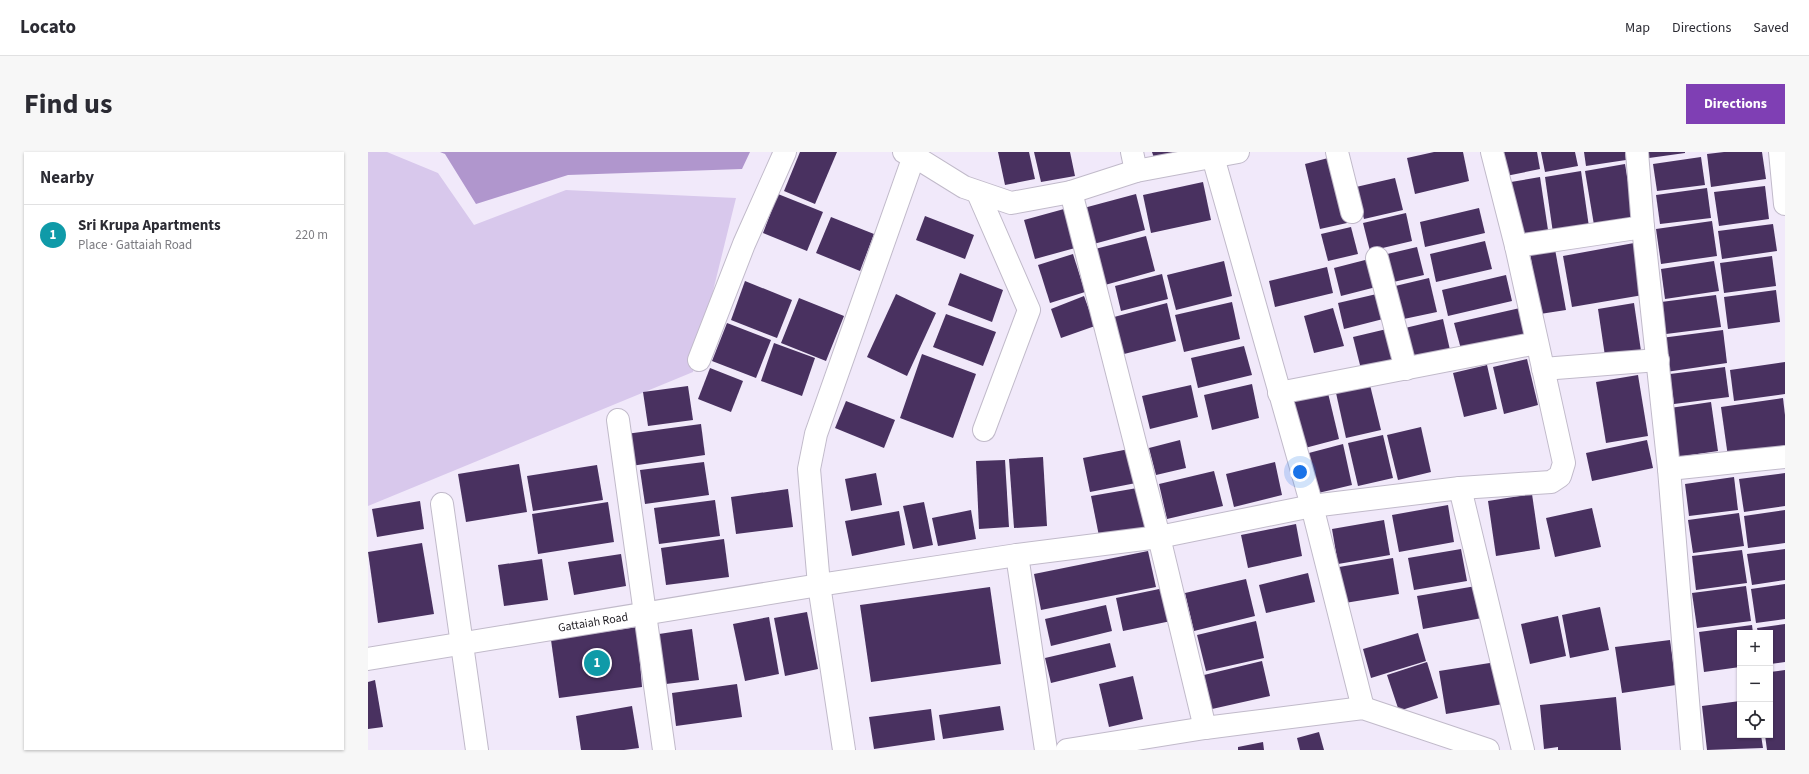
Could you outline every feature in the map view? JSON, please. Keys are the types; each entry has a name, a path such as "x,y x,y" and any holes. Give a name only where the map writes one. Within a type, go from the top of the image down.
{"street":[{"path":"699,360 744,244 786,152"},
{"path":"844,750 819,585 809,469 816,434 909,154 964,187 1011,203 1071,192 1134,162 1213,157 1238,152"},
{"path":"1337,152 1352,212"},
{"name":"Gattaiah Road","path":"368,659 819,585 1017,555 1160,537 1312,506 1460,488 1551,482 1560,476 1564,463 1516,246 1492,152"},
{"path":"1637,152 1643,226 1669,469 1692,750"},
{"path":"1780,152 1785,204"},
{"path":"1213,157 1312,506 1362,708"},
{"path":"1071,192 1160,537 1206,728"},
{"path":"978,193 1029,310 984,430"},
{"path":"1516,246 1643,226"},
{"path":"1377,258 1406,369"},
{"path":"1280,393 1537,343"},
{"path":"1543,369 1658,360"},
{"path":"618,420 664,750"},
{"path":"1669,469 1785,457"},
{"path":"1460,488 1523,750"},
{"path":"442,504 477,750"},
{"path":"1017,555 1046,750"},
{"path":"1067,750 1206,728 1362,708 1488,750"}],"shaded area":[{"path":"368,152 387,152 438,173 474,225 566,190 736,198 693,372 368,506"},
{"path":"440,152 750,152 742,169 568,175 476,204 445,154"}],"building":[{"path":"800,152 837,152 815,204 784,191"},
{"path":"998,152 1029,152 1035,179 1005,185"},
{"path":"1034,152 1070,152 1075,176 1041,182"},
{"path":"1152,152 1178,152 1154,158"},
{"path":"1434,152 1463,152 1469,181 1415,194 1407,158"},
{"path":"1502,152 1537,152 1540,169 1506,176"},
{"path":"1541,152 1575,152 1578,166 1545,172"},
{"path":"1584,152 1625,152 1626,160 1586,166"},
{"path":"1648,152 1685,152 1685,153 1649,158"},
{"path":"1724,152 1762,152 1766,179 1711,187 1707,154"},
{"path":"1332,157 1347,223 1320,229 1305,164"},
{"path":"1701,157 1705,185 1657,191 1653,164"},
{"path":"1625,164 1634,218 1594,225 1585,171"},
{"path":"1581,171 1589,227 1553,233 1545,177"},
{"path":"1540,177 1548,230 1520,235 1511,182"},
{"path":"1395,178 1403,210 1364,219 1356,187"},
{"path":"1203,182 1211,220 1151,233 1143,195"},
{"path":"1765,186 1769,219 1719,226 1714,192"},
{"path":"1707,188 1711,218 1660,224 1656,195"},
{"path":"778,194 823,212 807,251 763,233"},
{"path":"1136,194 1145,230 1090,245 1080,209"},
{"path":"1479,208 1485,233 1425,247 1420,222"},
{"path":"1064,209 1075,248 1035,259 1024,220"},
{"path":"1406,213 1412,241 1370,251 1363,223"},
{"path":"925,216 974,235 965,259 916,240"},
{"path":"831,217 874,234 860,271 816,253"},
{"path":"1712,221 1717,256 1661,264 1656,229"},
{"path":"1773,224 1777,251 1722,259 1718,231"},
{"path":"1351,227 1358,254 1328,261 1321,234"},
{"path":"1146,236 1155,271 1105,285 1095,249"},
{"path":"1485,241 1492,269 1436,282 1430,254"},
{"path":"1634,243 1643,295 1572,307 1563,256"},
{"path":"1417,247 1424,275 1389,283 1383,255"},
{"path":"1555,249 1566,310 1540,314 1530,253"},
{"path":"1073,254 1085,292 1050,303 1038,265"},
{"path":"1772,256 1776,286 1724,293 1720,263"},
{"path":"1369,259 1376,287 1341,296 1334,268"},
{"path":"1224,261 1232,296 1176,310 1167,275"},
{"path":"1714,261 1719,291 1665,299 1661,269"},
{"path":"1327,267 1333,293 1275,307 1269,281"},
{"path":"960,273 1003,290 992,322 948,305"},
{"path":"1162,274 1168,299 1121,311 1115,286"},
{"path":"1506,275 1512,301 1448,316 1442,290"},
{"path":"1429,278 1437,312 1399,320 1391,287"},
{"path":"745,281 792,300 777,338 731,320"},
{"path":"1776,290 1780,322 1728,329 1724,297"},
{"path":"1381,293 1387,318 1344,329 1338,303"},
{"path":"896,294 936,313 907,376 867,357"},
{"path":"1716,295 1721,327 1666,334 1661,302"},
{"path":"1084,296 1095,326 1061,338 1051,309"},
{"path":"799,298 844,316 826,361 781,343"},
{"path":"1232,302 1240,339 1184,352 1175,315"},
{"path":"1167,303 1176,341 1124,354 1114,317"},
{"path":"1634,303 1641,351 1605,356 1598,309"},
{"path":"1333,308 1344,346 1314,353 1304,316"},
{"path":"1520,308 1526,334 1461,349 1454,323"},
{"path":"946,314 996,332 983,366 933,347"},
{"path":"1443,319 1450,350 1412,359 1405,328"},
{"path":"727,323 771,340 756,378 712,361"},
{"path":"1391,328 1398,360 1361,369 1353,337"},
{"path":"1723,330 1727,363 1666,372 1661,338"},
{"path":"774,343 815,358 802,396 761,381"},
{"path":"1244,346 1252,375 1198,388 1191,358"},
{"path":"922,354 976,374 953,438 900,418"},
{"path":"1527,359 1538,405 1504,414 1493,367"},
{"path":"1785,362 1785,394 1734,401 1730,370"},
{"path":"1487,365 1497,409 1464,417 1453,373"},
{"path":"1725,367 1729,397 1674,404 1670,374"},
{"path":"710,368 743,381 731,412 698,399"},
{"path":"1638,375 1648,436 1606,443 1596,382"},
{"path":"1252,384 1259,418 1212,430 1204,395"},
{"path":"1191,385 1198,417 1150,429 1142,396"},
{"path":"1370,385 1381,430 1346,438 1336,393"},
{"path":"688,386 693,420 648,426 643,392"},
{"path":"1328,393 1339,439 1305,448 1294,401"},
{"path":"1783,398 1785,415 1785,449 1728,457 1721,407"},
{"path":"846,401 895,420 884,448 835,428"},
{"path":"1711,402 1718,451 1677,457 1670,408"},
{"path":"701,424 705,455 631,466 626,434"},
{"path":"1421,427 1431,472 1398,480 1387,435"},
{"path":"1383,435 1393,478 1358,486 1348,443"},
{"path":"1180,440 1186,468 1156,475 1149,448"},
{"path":"1647,440 1653,468 1592,481 1586,453"},
{"path":"1343,444 1352,485 1314,494 1305,454"},
{"path":"1129,449 1136,483 1090,492 1083,458"},
{"path":"1043,457 1047,526 1014,528 1009,459"},
{"path":"1005,460 1009,527 979,529 976,461"},
{"path":"704,462 709,495 645,504 640,470"},
{"path":"1275,462 1282,495 1234,507 1226,474"},
{"path":"519,464 527,512 466,522 458,474"},
{"path":"597,465 603,500 533,511 527,476"},
{"path":"1214,471 1223,506 1167,519 1159,484"},
{"path":"876,473 882,505 851,511 845,479"},
{"path":"1785,473 1785,506 1744,512 1739,479"},
{"path":"1734,477 1738,510 1689,516 1685,484"},
{"path":"1143,487 1150,527 1099,536 1091,496"},
{"path":"788,489 793,527 736,534 731,497"},
{"path":"1532,494 1540,549 1496,556 1488,501"},
{"path":"715,500 720,536 659,544 654,508"},
{"path":"420,501 424,529 377,537 372,509"},
{"path":"608,502 614,542 538,554 532,514"},
{"path":"924,502 933,545 913,549 903,506"},
{"path":"1448,505 1454,542 1399,552 1392,515"},
{"path":"1592,508 1601,547 1555,557 1546,518"},
{"path":"971,510 976,539 938,546 932,518"},
{"path":"1785,510 1785,543 1748,548 1744,516"},
{"path":"899,511 905,545 852,556 845,521"},
{"path":"1739,513 1744,546 1693,553 1688,520"},
{"path":"1384,520 1390,555 1338,564 1332,529"},
{"path":"1296,524 1302,556 1248,568 1241,535"},
{"path":"724,539 729,577 666,585 661,548"},
{"path":"422,543 434,614 378,623 368,552"},
{"path":"1461,549 1467,581 1414,590 1408,558"},
{"path":"1785,549 1785,580 1752,585 1747,554"},
{"path":"1742,550 1747,583 1696,590 1692,556"},
{"path":"1148,551 1156,587 1041,610 1034,574"},
{"path":"621,554 626,586 574,595 568,562"},
{"path":"1393,558 1399,594 1345,603 1339,567"},
{"path":"542,559 548,600 504,606 498,565"},
{"path":"1308,573 1315,602 1266,613 1259,585"},
{"path":"1246,579 1255,616 1194,631 1185,593"},
{"path":"1785,584 1785,619 1756,623 1751,589"},
{"path":"1476,586 1482,618 1423,629 1417,596"},
{"path":"1746,586 1751,621 1697,628 1692,593"},
{"path":"990,587 1001,664 871,682 860,605"},
{"path":"1164,588 1171,621 1123,631 1116,598"},
{"path":"1106,605 1112,631 1051,646 1045,619"},
{"path":"1600,607 1609,650 1570,658 1562,615"},
{"path":"807,612 818,669 785,676 774,618"},
{"path":"1558,616 1566,656 1530,664 1521,624"},
{"path":"769,617 779,674 745,681 733,624"},
{"path":"1256,621 1264,658 1206,671 1197,635"},
{"path":"1785,624 1785,662 1773,664 1773,630 1757,630 1757,628"},
{"path":"1752,625 1753,630 1737,630 1737,667 1704,672 1699,632"},
{"path":"637,627 642,687 559,698 551,640"},
{"path":"692,629 699,680 666,684 659,634"},
{"path":"1418,633 1426,661 1371,678 1363,649"},
{"path":"1670,640 1676,685 1622,693 1615,647"},
{"path":"1110,643 1116,667 1051,683 1045,658"},
{"path":"1262,661 1270,696 1212,709 1204,675"},
{"path":"1427,662 1438,698 1399,711 1387,675"},
{"path":"1496,662 1503,704 1446,714 1439,671"},
{"path":"1785,670 1785,750 1767,750 1765,738 1773,738 1773,672"},
{"path":"1133,676 1143,719 1109,727 1099,684"},
{"path":"375,680 383,727 368,729 368,682"},
{"path":"737,684 742,717 676,726 672,693"},
{"path":"1616,697 1621,750 1558,750 1558,747 1544,749 1540,705"},
{"path":"1737,701 1737,738 1761,738 1763,748 1707,750 1702,706"},
{"path":"632,706 639,748 624,750 581,750 576,716"},
{"path":"1000,706 1004,730 943,739 939,715"},
{"path":"931,709 935,740 874,749 869,717"},
{"path":"1319,732 1324,750 1300,750 1297,738"},
{"path":"1263,742 1264,750 1238,750 1238,747"}],"place":[{"name":"Sri Krupa Apartments","path":"597,663"}]}
